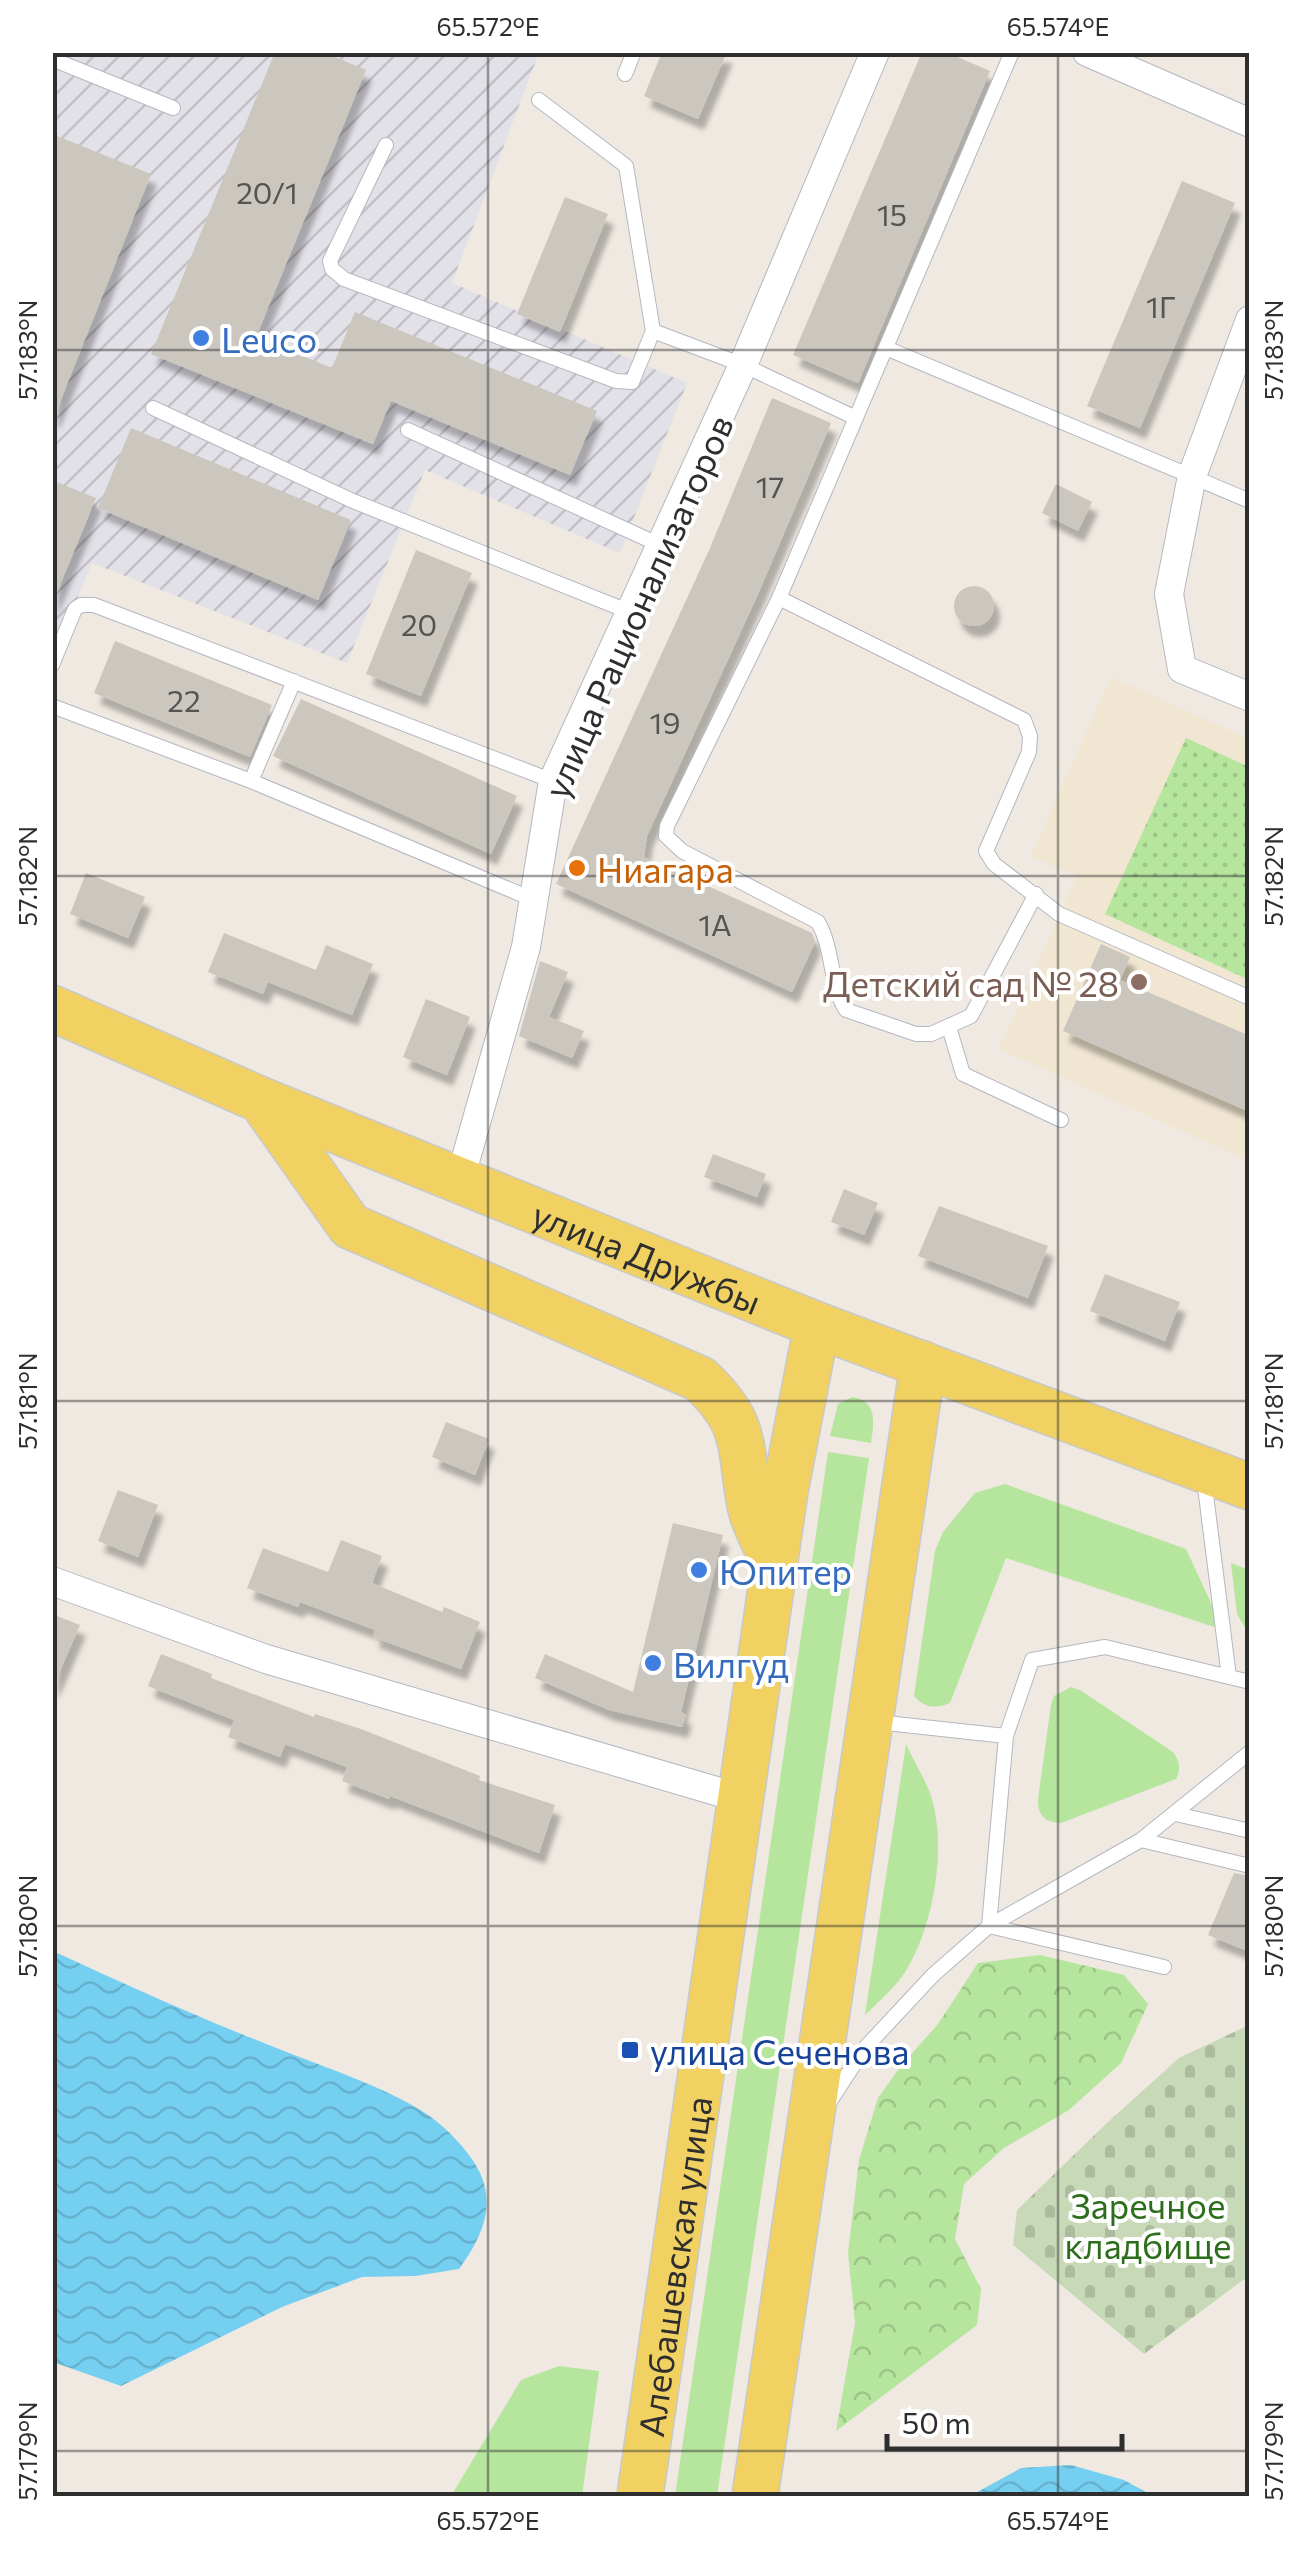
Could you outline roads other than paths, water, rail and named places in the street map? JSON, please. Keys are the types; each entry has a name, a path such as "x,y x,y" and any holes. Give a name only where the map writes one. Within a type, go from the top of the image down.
{"main road":[{"name":"улица Дружбы","path":"52,1008 261,1100 816,1325 1250,1487"},
{"path":"261,1100 350,1226 700,1378 726,1403 741,1437 752,1512 774,1563"},
{"name":"Алебашевская улица","path":"640,2496 774,1563 816,1325"},
{"path":"754,2496 923,1364"}],"street":[{"name":"улица Рационализаторов","path":"460,1179 526,948 552,781 743,365 875,52"},
{"path":"1087,52 1250,122"},
{"path":"1250,320 1192,476 1169,594 1182,669 1250,697"},
{"path":"52,1581 266,1660 740,1798"}],"lane":[{"path":"625,74 634,52"},
{"path":"1012,52 780,598 666,826 666,836 682,851 818,922 829,941 839,998 846,1010 916,1034 931,1034 971,1016 1036,894"},
{"path":"52,59 173,108"},
{"path":"386,145 330,261 332,268 344,279 616,382 632,382 652,330 626,166 540,100"},
{"path":"652,330 743,365 856,418"},
{"path":"886,348 1250,501"},
{"path":"153,408 353,501 630,612"},
{"path":"408,430 660,545"},
{"path":"780,598 1024,720 1030,736 1029,752 986,851 994,864 1060,914 1250,998"},
{"path":"52,665 75,609 87,604 552,781"},
{"path":"251,780 294,681"},
{"path":"52,706 251,780 532,899"},
{"path":"948,1027 963,1074 1061,1120"},
{"path":"1202,1468 1229,1677"},
{"path":"989,1926 1006,1736 1032,1660 1104,1647 1250,1682"},
{"path":"869,1721 1006,1736"},
{"path":"808,2138 864,2049 933,1975 989,1926 1141,1840 1250,1752"},
{"path":"1176,1814 1250,1831"},
{"path":"1141,1840 1250,1866"},
{"path":"989,1926 1164,1966"}],"water":[{"path":"53,1951 214,2023 387,2092 438,2122 474,2163 486,2197 484,2223 459,2269 415,2276 362,2277 282,2307 121,2386 53,2362"},
{"path":"1071,2465 1124,2480 1153,2496 970,2496 1021,2468"}],"place":[{"name":"Leuco","path":"201,338"},
{"name":"Ниагара","path":"577,868"},
{"name":"Детский сад № 28","path":"1139,982"},
{"name":"Юпитер","path":"699,1570"},
{"name":"Вилгуд","path":"653,1663"},
{"name":"улица Сеченова","path":"630,2050"}],"park label":[{"name":"Заречное кладбище","path":"1148,2224"}]}
